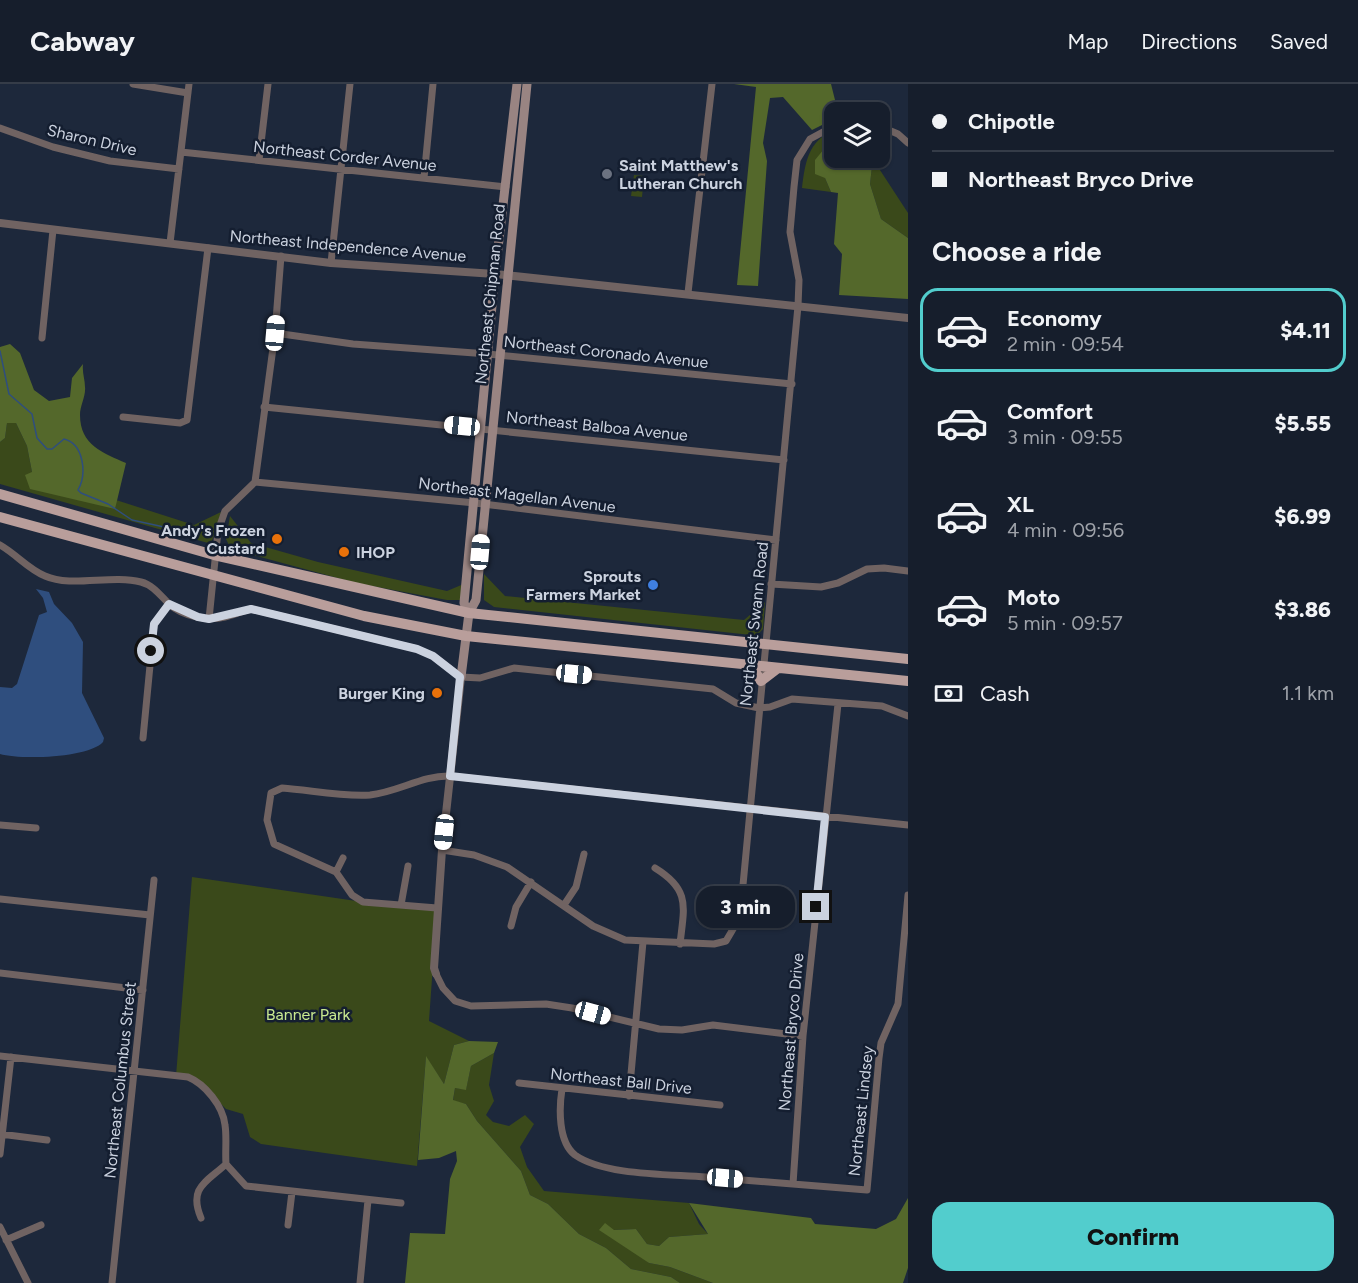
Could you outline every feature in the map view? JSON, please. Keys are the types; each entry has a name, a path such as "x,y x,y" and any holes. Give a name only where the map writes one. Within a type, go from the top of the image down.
{"main road":[{"name":"Northeast Chipman Road","path":"469,614 464,603 495,274 517,84"},
{"name":"Northeast Chipman Road","path":"460,677 469,614 476,600 527,84"},
{"path":"513,111 515,126 511,179 512,185 516,187"},
{"path":"0,494 214,555 469,614 908,659"},
{"path":"0,517 364,616 466,636 908,681"},
{"path":"470,551 480,552"},
{"path":"742,665 754,670 761,681 778,668"}],"street":[{"path":"132,84 188,93"},
{"path":"170,243 189,84"},
{"path":"259,160 268,84"},
{"path":"331,263 350,84"},
{"path":"424,178 433,84"},
{"path":"688,293 712,84"},
{"name":"Sharon Drive","path":"0,128 53,147 110,161 179,169"},
{"name":"Northeast Swann Road","path":"680,944 714,944 726,941 736,924 741,906 800,280 790,232 797,160 810,139 824,131"},
{"path":"890,131 908,143"},
{"name":"Northeast Corder Avenue","path":"181,152 506,187"},
{"name":"Northeast Independence Avenue","path":"0,223 331,263 508,275 908,318"},
{"path":"42,338 53,230"},
{"path":"123,417 180,423 187,420 208,248"},
{"path":"209,619 214,555 225,511 255,482 275,333 281,256"},
{"name":"Northeast Coronado Avenue","path":"275,333 353,345 488,354 792,384"},
{"name":"Northeast Balboa Avenue","path":"264,407 784,460"},
{"name":"Northeast Magellan Avenue","path":"255,482 485,504 776,540"},
{"path":"0,545 45,576 59,580 123,578 134,580 158,591 169,604 198,617 209,619 251,609 417,649 433,656 460,677 480,678 514,668 713,689 736,703 759,708 770,707 792,699 882,706 908,716"},
{"path":"771,584 821,587 838,583 867,569 908,571"},
{"path":"143,738 154,624 169,604"},
{"name":"Northeast Chipman Road","path":"436,974 434,968 437,908 460,677"},
{"name":"Northeast Bryco Drive","path":"793,1184 803,1036 838,704"},
{"path":"437,908 363,902 352,895 336,872 274,844 267,820 271,793 282,788 369,795 416,784 436,775 908,825"},
{"path":"0,825 36,828"},
{"path":"442,850 474,855 507,867 606,933 625,940 680,944 685,904 675,880 655,868"},
{"path":"564,905 576,887 584,854"},
{"path":"336,872 343,858"},
{"path":"401,905 408,866"},
{"name":"Northeast Columbus Street","path":"112,1283 154,880"},
{"path":"511,926 516,907 531,882"},
{"name":"Northeast Lindsey","path":"793,1184 867,1190 881,1043 898,1004 908,895"},
{"path":"0,899 150,915"},
{"path":"629,1096 643,942"},
{"path":"0,973 143,990"},
{"path":"436,974 443,988 455,1001 471,1006 546,1004 572,1008 636,1025 682,1030 712,1025 803,1036"},
{"path":"0,1056 188,1077 204,1087 222,1113 225,1123 226,1164 246,1186 402,1203"},
{"path":"0,1154 11,1057"},
{"name":"Northeast Ball Drive","path":"519,1083 720,1105"},
{"path":"562,1089 560,1116 567,1144 575,1154 591,1163 635,1171 793,1184"},
{"path":"1,1134 47,1140"},
{"path":"201,1218 196,1203 198,1191 205,1180 226,1164"},
{"path":"288,1225 292,1192"},
{"path":"360,1283 368,1200"},
{"path":"6,1240 41,1225"},
{"path":"0,1227 28,1283"}],"green space":[{"path":"734,84 831,84 836,102 824,102 824,124 812,130 783,97 770,98 763,143 767,161 758,286 737,285 756,87"},
{"path":"824,136 824,168 827,168 825,178 831,192 802,188 809,154 818,140"},
{"path":"824,149 824,168 872,168 870,184 881,219 908,238 908,299 839,295 842,254 834,244 838,193 831,192 825,178 815,174 815,160"},
{"path":"872,168 879,168 908,213 908,238 881,219 870,184"},
{"path":"634,175 644,176 642,197 631,196"},
{"path":"10,344 20,353 34,390 49,401 70,397 72,378 83,364 85,390 80,415 84,434 88,441 101,451 126,463 115,509 30,489 25,475 32,472 27,446 16,423 7,423 5,438 0,442 0,347"},
{"path":"7,423 16,423 27,446 32,472 115,509 116,500 194,525 221,512 212,541 208,543 0,484 0,442 5,438"},
{"path":"230,516 251,543 318,562 447,591 466,583 460,600 447,600 356,583 231,549 226,539"},
{"path":"484,574 505,596 744,620 765,602 763,629 757,635 751,635 494,607 484,600"},
{"name":"Banner Park","path":"192,877 363,902 437,908 429,1021 469,1041 454,1045 444,1084 426,1057 417,1166 261,1144 250,1137 243,1114 226,1109 204,1087 176,1076"},
{"path":"469,1041 498,1042 494,1053 471,1066 466,1090 455,1088 453,1100 466,1104 477,1121 521,1171 530,1195 548,1204 579,1234 606,1248 631,1269 671,1277 680,1283 405,1283 410,1233 445,1234 450,1179 457,1161 456,1151 439,1158 418,1160 426,1056 444,1084 454,1045"},
{"path":"494,1053 489,1085 494,1101 486,1115 493,1122 509,1126 525,1115 534,1124 520,1147 527,1167 544,1191 689,1203 699,1224 708,1234 669,1237 659,1246 647,1244 636,1229 614,1230 649,1263 670,1267 713,1283 680,1283 671,1277 631,1269 606,1248 579,1234 548,1204 530,1195 521,1171 477,1121 466,1104 453,1101 455,1088 466,1089 471,1066"},
{"path":"908,1198 908,1268 903,1283 713,1283 670,1267 649,1263 599,1230 605,1223 614,1230 636,1229 647,1244 659,1246 669,1237 708,1234 689,1203 811,1218 815,1224 876,1229 896,1219"}],"water":[{"path":"36,589 49,592 54,604 72,623 83,642 82,693 104,738 103,742 95,747 70,754 38,757 10,756 0,754 0,687 12,688 17,684 39,615 47,612 43,598"}],"waterway":[{"path":"0,351 9,394 32,414 37,438 47,449 52,449 64,439 71,442 80,453 83,468 78,490 108,504 132,520 164,527"}],"place":[{"name":"Saint Matthew's Lutheran Church","path":"607,174"},
{"name":"Andy's Frozen Custard","path":"277,539"},
{"name":"IHOP","path":"344,552"},
{"name":"Sprouts Farmers Market","path":"653,585"},
{"name":"Burger King","path":"437,693"}],"route":[{"path":"151,651 154,624 159,614 169,604 198,617 209,619 228,617 251,609 417,649 433,656 460,677 450,776 825,817 816,907"}]}
